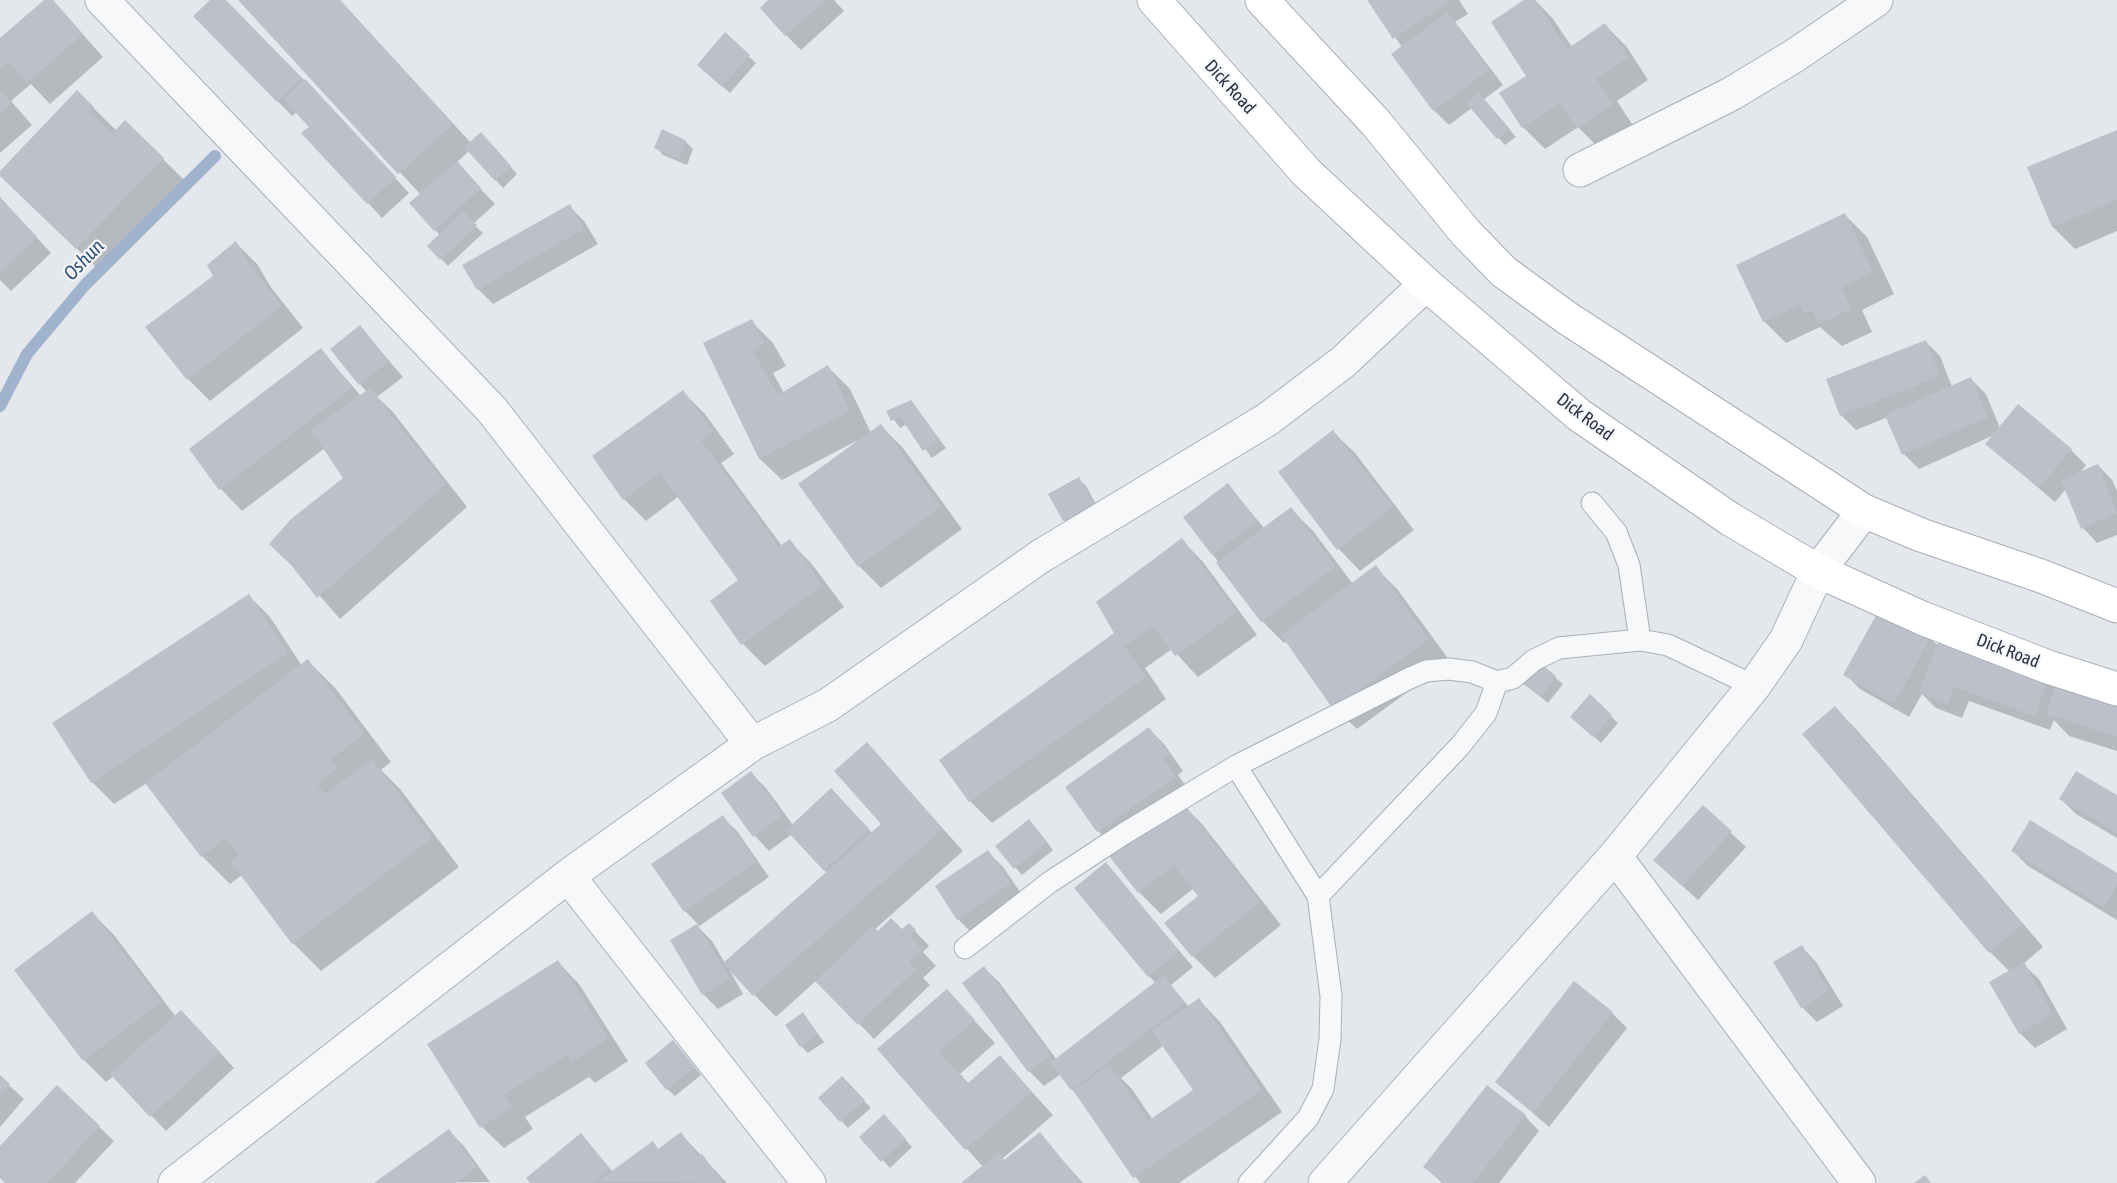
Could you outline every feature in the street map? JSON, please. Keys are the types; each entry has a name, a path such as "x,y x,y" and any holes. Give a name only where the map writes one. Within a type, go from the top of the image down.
{"main road":[{"name":"Dick Road","path":"1154,0 1306,172 1426,285 1580,415 1730,519 1818,571 1933,622 2048,667 2117,688"},
{"path":"1262,0 1376,123 1466,233 1504,272 1566,318 1864,511 1921,535 2041,576 2117,606"}],"street":[{"path":"102,0 492,410 752,744"},
{"path":"1580,170 1731,94 1794,56 1876,0"},
{"path":"175,1183 207,1173 568,876 752,744 828,705 1041,556 1268,419 1343,362 1426,285"},
{"path":"1325,1183 1615,856 1754,686 1786,640 1818,571 1864,511"},
{"path":"1615,856 1859,1183"},
{"path":"568,876 809,1183"}],"lane":[{"path":"1592,503 1612,526 1629,565 1641,640"},
{"path":"965,948 1050,882 1125,832 1236,766 1426,671 1449,669 1472,672 1497,682 1513,678 1534,660 1558,648 1641,640 1668,645 1754,686"},
{"path":"1318,896 1460,746 1486,712 1497,682"},
{"path":"1236,766 1318,896 1331,996 1330,1039 1323,1089 1308,1118 1249,1183"}],"building":[{"path":"44,0 53,0 83,34 27,83 9,62 0,70 0,38"},
{"path":"210,0 226,0 302,78 277,102 193,16"},
{"path":"238,0 340,0 453,124 398,174"},
{"path":"768,0 826,0 785,36 760,8"},
{"path":"1367,0 1452,0 1393,39"},
{"path":"1524,0 1535,0 1567,49 1605,23 1628,58 1596,79 1613,104 1577,129 1560,103 1522,128 1499,93 1526,76 1491,22"},
{"path":"1447,12 1489,70 1433,111 1391,54"},
{"path":"725,32 750,55 722,87 697,65"},
{"path":"305,79 396,177 367,204 301,133 309,127 283,99"},
{"path":"0,89 11,103 0,113"},
{"path":"77,90 94,107 89,112 112,134 125,120 164,158 76,249 0,176 0,171"},
{"path":"1478,92 1510,129 1497,139 1466,103"},
{"path":"662,129 687,141 679,159 654,148"},
{"path":"2117,130 2117,200 2052,227 2027,167"},
{"path":"481,132 511,166 495,181 464,147"},
{"path":"457,161 481,188 434,231 409,203"},
{"path":"0,197 37,237 0,272"},
{"path":"570,204 584,229 477,290 462,265"},
{"path":"463,211 477,225 440,260 427,246"},
{"path":"1845,213 1873,272 1841,288 1851,309 1819,324 1812,310 1804,314 1800,305 1763,322 1736,265"},
{"path":"236,241 248,262 282,306 187,380 145,327 213,276 207,265"},
{"path":"752,319 765,344 752,350 778,395 828,365 850,411 759,459 703,343"},
{"path":"360,325 389,361 359,385 330,349"},
{"path":"1926,340 1940,376 1840,416 1826,379"},
{"path":"321,348 352,388 219,490 189,449"},
{"path":"1971,377 1988,417 1902,455 1885,415"},
{"path":"370,388 446,484 317,598 292,566 269,544 291,519 343,478 311,430"},
{"path":"683,390 713,431 701,440 779,547 790,539 823,585 741,645 710,601 738,580 660,473 623,500 592,456"},
{"path":"911,400 940,440 923,451 900,417 891,421 886,411"},
{"path":"2018,404 2072,449 2039,488 1985,444"},
{"path":"881,424 941,507 858,567 798,484"},
{"path":"1333,430 1393,507 1337,550 1278,472"},
{"path":"2098,464 2117,513 2081,529 2061,480"},
{"path":"1079,477 1094,505 1063,521 1048,494"},
{"path":"1228,483 1257,521 1212,555 1183,517"},
{"path":"1291,507 1336,566 1261,622 1216,563"},
{"path":"1182,538 1237,612 1175,656 1153,626 1124,646 1146,677 969,802 939,760 1114,633 1096,602"},
{"path":"1376,565 1429,639 1333,709 1281,635"},
{"path":"249,594 288,653 91,783 52,723"},
{"path":"1880,608 1931,637 1894,704 1843,675"},
{"path":"1942,632 2051,670 2035,716 1954,687 1947,704 1919,693"},
{"path":"308,659 364,734 331,759 338,768 317,784 325,794 372,759 432,838 292,944 230,861 239,855 226,838 201,857 145,783"},
{"path":"1540,663 1556,676 1541,697 1523,684"},
{"path":"2058,676 2117,695 2117,737 2046,714"},
{"path":"1590,694 1612,715 1593,737 1570,717"},
{"path":"1835,706 2022,924 1989,953 1802,734"},
{"path":"1149,727 1169,755 1164,759 1176,777 1097,832 1065,787"},
{"path":"867,742 943,829 753,996 723,963 881,824 834,771"},
{"path":"751,771 783,815 753,837 721,793"},
{"path":"2076,771 2117,795 2117,833 2059,799"},
{"path":"831,788 869,829 824,871 786,830"},
{"path":"1181,800 1260,902 1192,957 1164,923 1198,896 1174,865 1138,893 1109,856"},
{"path":"1703,805 1732,831 1682,886 1653,860"},
{"path":"723,815 756,862 684,912 651,864"},
{"path":"1029,819 1047,842 1014,869 995,846"},
{"path":"2030,820 2117,873 2117,885 2104,907 2011,851"},
{"path":"988,850 1011,883 957,920 935,886"},
{"path":"1106,862 1179,951 1148,977 1074,888"},
{"path":"92,911 161,1002 83,1061 14,970"},
{"path":"891,918 902,929 909,923 916,930 909,936 922,950 909,962 916,969 858,1025 815,981 872,926 878,931"},
{"path":"697,924 730,979 702,995 670,940"},
{"path":"1802,945 1829,991 1801,1008 1773,962"},
{"path":"558,960 608,1038 572,1062 567,1055 504,1095 512,1107 480,1128 427,1044"},
{"path":"2024,962 2053,1014 2019,1034 1989,982"},
{"path":"984,966 1051,1055 1028,1072 962,983"},
{"path":"1164,975 1184,1003 1071,1090 1050,1063"},
{"path":"1574,981 1613,1012 1533,1113 1495,1082"},
{"path":"947,989 975,1020 939,1051 967,1084 1000,1055 1032,1092 965,1150 877,1049"},
{"path":"1199,998 1262,1090 1133,1178 1073,1090 1110,1065 1148,1121 1193,1090 1152,1031"},
{"path":"181,1010 220,1052 150,1117 110,1074"},
{"path":"803,1012 818,1034 800,1047 785,1025"},
{"path":"673,1040 695,1067 666,1090 645,1063"},
{"path":"0,1075 10,1084 0,1095"},
{"path":"842,1076 865,1100 840,1122 818,1098"},
{"path":"57,1085 100,1126 47,1183 5,1183 0,1178 0,1146"},
{"path":"1487,1085 1526,1115 1473,1183 1444,1183 1423,1167"},
{"path":"884,1114 906,1139 881,1162 859,1137"},
{"path":"449,1129 477,1167 455,1183 374,1183"},
{"path":"681,1132 698,1156 702,1154 723,1183 598,1181 653,1141 658,1149"},
{"path":"1040,1132 1081,1183 961,1183 998,1153 1004,1160"},
{"path":"581,1133 610,1169 592,1183 530,1183 526,1178"},
{"path":"1925,1175 1931,1183 1914,1183"}],"waterway":[{"name":"Oshun","path":"0,406 27,354 85,285 215,156"}]}
